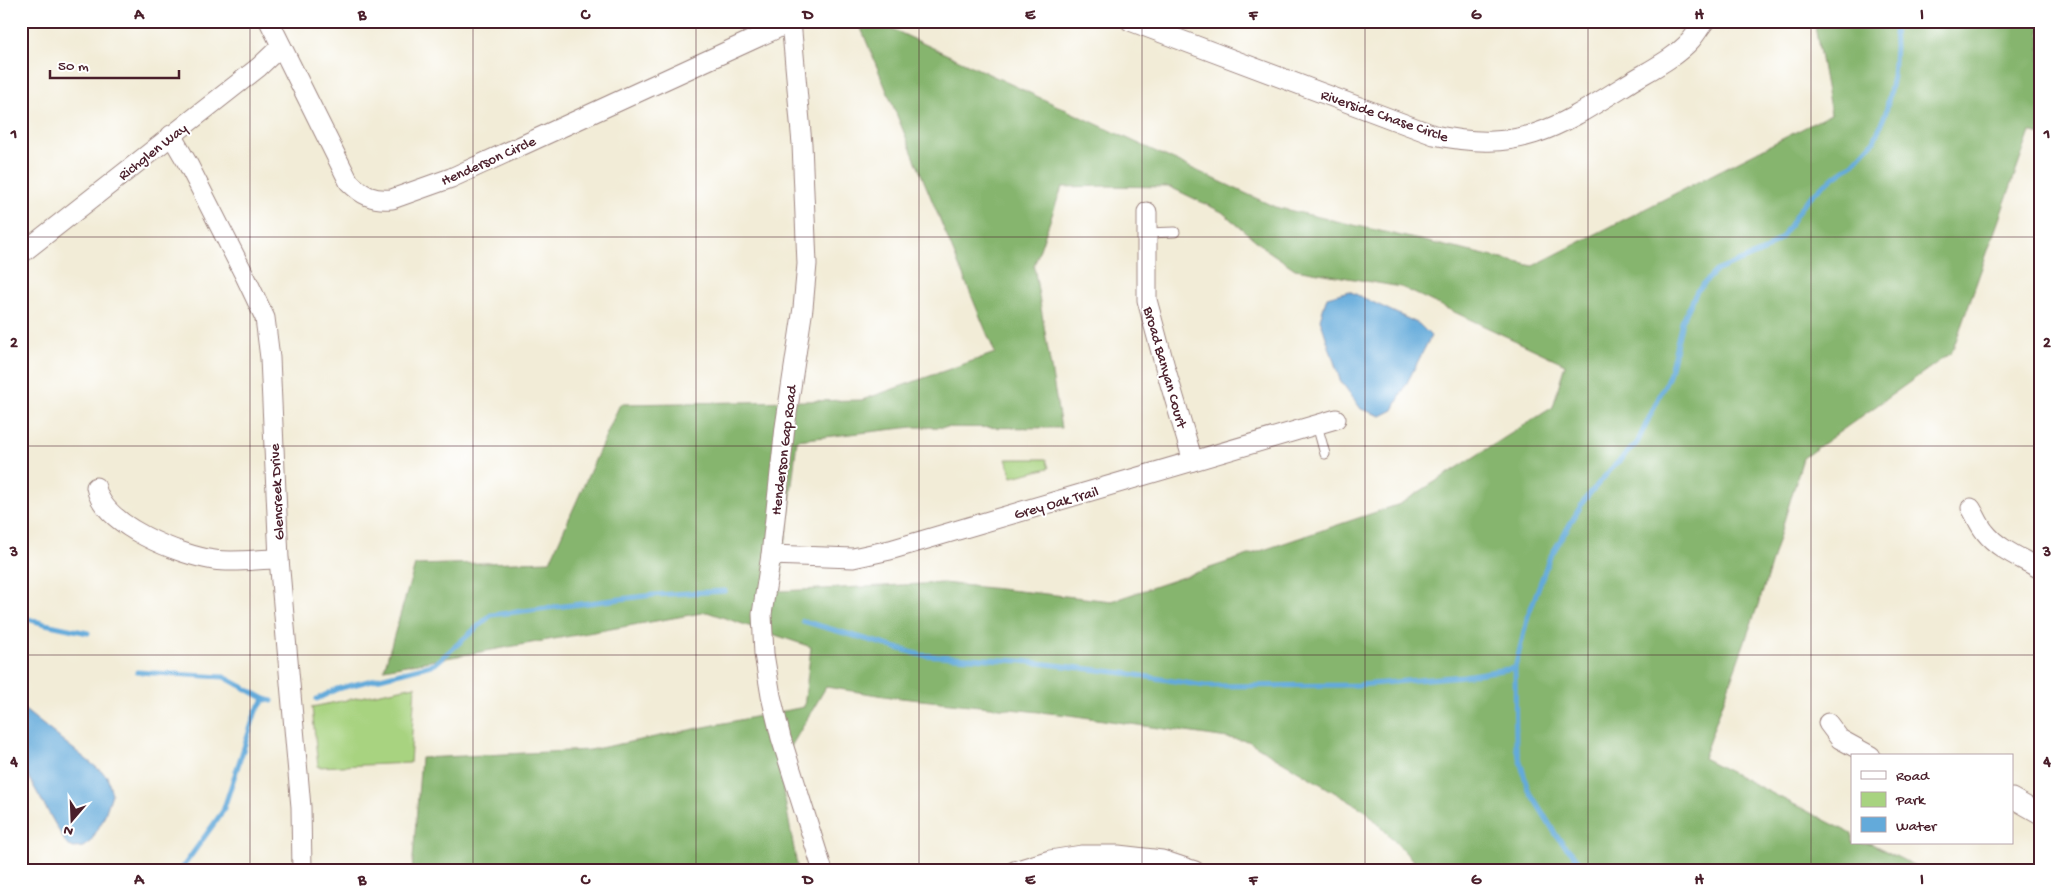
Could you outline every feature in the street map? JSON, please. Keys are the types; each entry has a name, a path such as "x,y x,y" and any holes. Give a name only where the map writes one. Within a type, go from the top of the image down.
{"street":[{"name":"Henderson Circle","path":"269,21 349,182 366,196 384,200 392,199 450,178 791,22"},
{"name":"Riverside Chase Circle","path":"1130,21 1434,135 1458,140 1483,142 1509,140 1539,133 1575,117 1676,53 1692,40 1705,21"},
{"name":"Henderson Gap Road","path":"791,22 802,144 807,264 803,308 784,427 771,555 762,614 764,654 770,696 781,738 823,871"},
{"name":"Richglen Way","path":"21,254 258,67 281,46"},
{"name":"Glencreek Drive","path":"171,135 241,268 264,318 270,358 279,559 301,807 302,871"},
{"name":"Broad Banyan Court","path":"1147,212 1147,300 1193,461"},
{"name":"Grey Oak Trail","path":"771,555 853,558 890,550 1336,419"},
{"path":"96,488 97,495 127,527 166,547 192,556 216,560 279,559"},
{"path":"1971,508 1984,532 1992,540 2040,569"},
{"path":"1828,723 1840,740 1867,754"},
{"path":"2014,799 2040,814"},
{"path":"1014,871 1050,860 1100,854 1118,854 1162,860 1195,871"}],"lane":[{"path":"1147,233 1175,232"},
{"path":"1316,425 1326,454"}],"green space":[{"path":"858,21 875,21 1275,207 1533,266 1831,114 1814,21 2040,21 2040,135 2030,132 1952,352 1803,458 1763,591 1703,758 1851,833 1851,844 1872,844 1925,871 1423,871 1366,811 1248,741 1069,715 891,697 826,687 779,767 798,871 412,871 421,758 590,750 804,707 811,647 707,612 384,669 415,565 550,561 620,404 862,400 995,353","holes":["1062,187 1170,187 1222,212 1267,250 1295,269 1401,287 1565,364 1553,407 1400,504 1112,601 943,583 780,591 797,440 913,427 1061,428 1034,266"]},
{"path":"1006,459 1046,459 1049,468 1012,477"},
{"path":"415,686 410,763 318,767 312,707"}],"water":[{"path":"1349,291 1419,324 1431,336 1393,410 1381,416 1361,409 1340,380 1320,319 1327,297"},
{"path":"21,707 107,776 112,794 103,820 91,841 83,847 74,848 67,845 21,764"}],"waterway":[{"path":"1588,871 1558,838 1528,789 1516,747 1515,668 1528,616 1549,559 1585,499 1637,443 1669,376 1682,322 1697,291 1716,271 1764,251 1782,237 1803,204 1823,185 1853,164 1874,141 1886,112 1893,76 1894,21"},
{"path":"317,699 337,689 435,664 491,615 653,595 725,591"},
{"path":"21,617 88,633"},
{"path":"803,621 921,655 1021,661 1124,673 1205,686 1359,685 1464,676 1515,668"},
{"path":"137,672 224,677 272,701"},
{"path":"180,871 223,811 256,711 265,699"}]}
